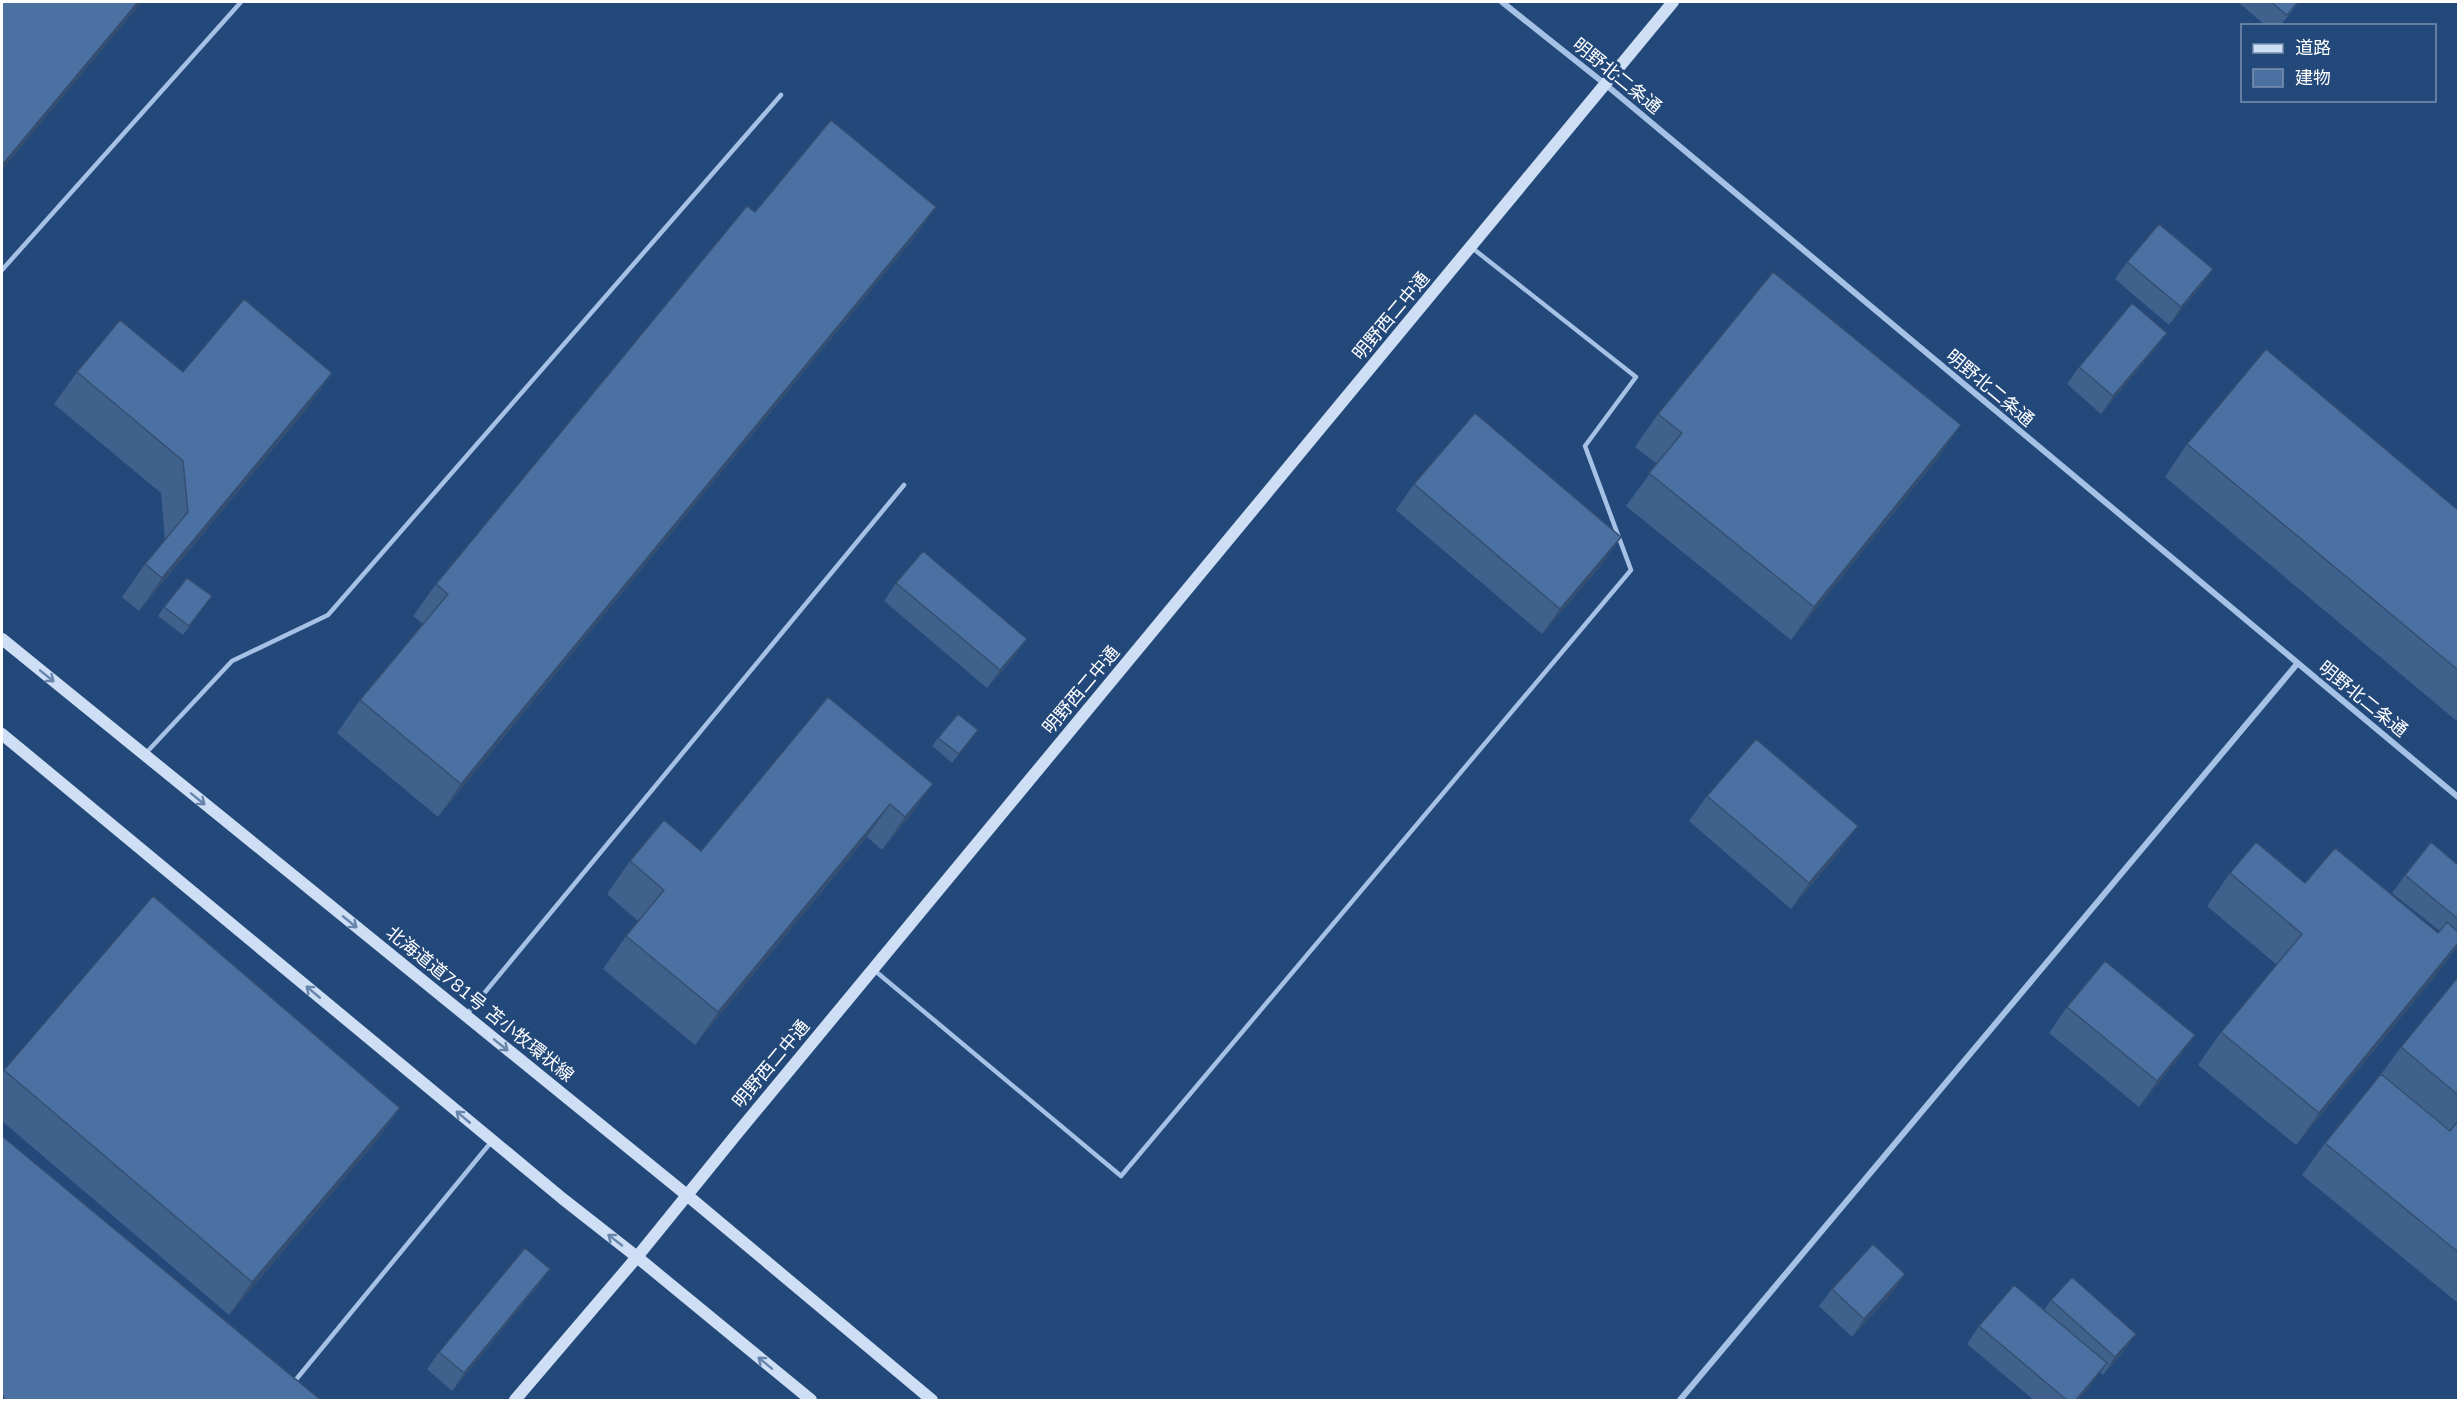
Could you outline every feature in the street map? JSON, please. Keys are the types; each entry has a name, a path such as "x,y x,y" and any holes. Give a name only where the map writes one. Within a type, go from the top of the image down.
{"main road":[{"name":"明野西二中通","path":"516,1401 638,1257 873,969 1673,2"},
{"name":"北海道道781号 苫小牧環状線","path":"2,639 688,1196 932,1401"},
{"path":"2,734 492,1141 638,1257 811,1401"}],"street":[{"name":"明野北二条通","path":"1502,2 1605,84 2458,797"},
{"path":"1680,1401 2297,664"}],"lane":[{"path":"2,270 241,2"},
{"path":"144,755 232,661 328,615 781,95"},
{"path":"873,969 1121,1176 1630,570 1585,446 1636,377 1471,247"},
{"path":"465,1016 904,485"},
{"path":"293,1384 492,1141"}],"building":[{"path":"2,2 138,2 2,165"},
{"path":"2271,2 2298,2 2287,15"},
{"path":"831,120 936,207 461,784 360,700 448,594 436,584 747,206 755,212"},
{"path":"2159,224 2213,269 2181,307 2127,262"},
{"path":"1773,272 1961,425 1814,607 1649,473 1682,433 1658,414"},
{"path":"244,299 332,373 162,578 145,564 188,512 183,461 77,372 120,320 183,372"},
{"path":"2132,303 2167,333 2113,396 2079,367"},
{"path":"2266,349 2458,510 2458,670 2187,444"},
{"path":"1475,413 1621,537 1560,609 1414,484"},
{"path":"923,551 1027,639 1000,670 896,583"},
{"path":"187,578 212,596 189,626 164,607"},
{"path":"828,697 933,784 905,817 890,804 718,1012 626,936 664,890 630,861 664,820 701,851"},
{"path":"958,714 978,730 959,754 938,738"},
{"path":"1756,739 1858,826 1809,883 1707,796"},
{"path":"2256,842 2305,883 2335,848 2438,933 2447,922 2458,932 2458,943 2319,1113 2221,1032 2302,934 2230,873"},
{"path":"2431,842 2458,865 2458,919 2405,875"},
{"path":"153,896 400,1108 252,1282 4,1070"},
{"path":"2105,961 2195,1035 2157,1081 2067,1007"},
{"path":"2458,977 2458,1095 2401,1047"},
{"path":"2381,1074 2450,1131 2458,1121 2458,1252 2325,1143"},
{"path":"2,1136 322,1401 5,1401 2,1393"},
{"path":"1873,1244 1905,1274 1864,1319 1832,1289"},
{"path":"525,1248 550,1269 464,1373 439,1352"},
{"path":"2072,1277 2136,1334 2115,1357 2051,1300"},
{"path":"2014,1285 2107,1363 2075,1401 2068,1401 1979,1326"}]}
